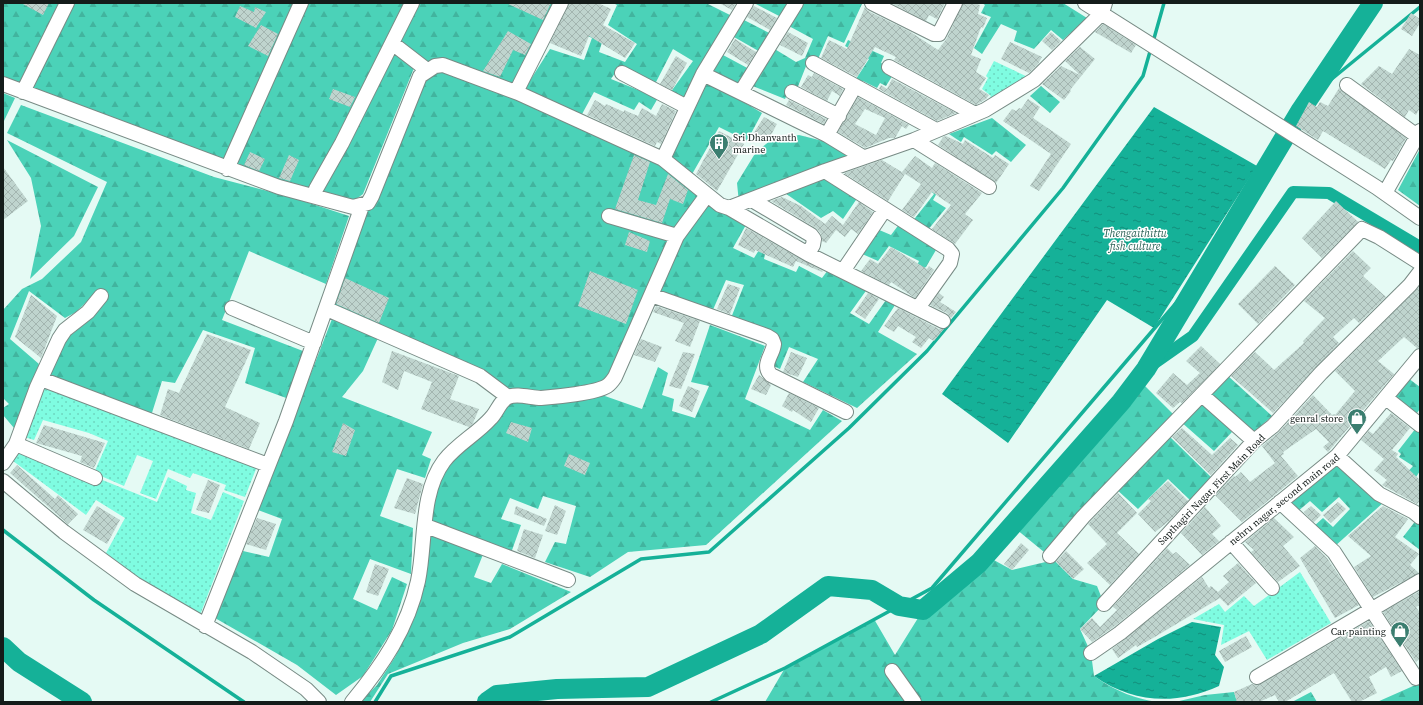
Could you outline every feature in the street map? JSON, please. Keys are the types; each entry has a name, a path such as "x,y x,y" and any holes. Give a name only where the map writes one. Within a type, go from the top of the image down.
{"street":[{"path":"23,92 67,3"},
{"path":"227,169 301,3"},
{"path":"316,189 346,137 412,3"},
{"path":"516,92 561,3"},
{"path":"663,159 704,74 746,3"},
{"path":"741,92 796,3"},
{"path":"872,3 897,8 930,33 938,34 955,3"},
{"path":"1085,3 1103,8 1149,44 1381,190 1420,218"},
{"path":"729,208 863,157 914,140 975,114 1007,98 1034,80 1103,8"},
{"path":"392,43 427,70"},
{"path":"813,63 936,130"},
{"path":"3,84 278,187 353,207 362,206 368,203 372,196 416,83 427,70 435,66 454,68 516,92 663,159 720,205 729,208 808,254 943,321"},
{"path":"889,67 975,114"},
{"path":"622,73 688,107"},
{"path":"704,74 826,136 863,157"},
{"path":"1347,85 1419,134 1381,190"},
{"path":"826,136 839,116 855,86"},
{"path":"792,92 839,116"},
{"path":"914,140 989,187"},
{"path":"825,171 948,249 952,254 950,262 918,308"},
{"path":"352,702 373,677 389,653 408,616 418,581 426,526 427,503 437,472 452,452 487,422 508,397 552,397 598,390 608,385 615,377 677,236 707,195"},
{"path":"752,200 811,236 814,242 808,254"},
{"path":"205,626 314,344 362,206"},
{"path":"843,272 885,209"},
{"path":"609,216 677,236"},
{"path":"1050,556 1083,517 1362,229 1379,237 1420,263"},
{"name":"Sapthagiri Nagar, First Main Road","path":"1104,604 1254,441 1273,426 1321,373 1410,285 1420,272"},
{"path":"651,295 767,336 772,339 774,344 766,366 767,371 771,375 846,412"},
{"path":"3,463 16,444 58,340 65,330 88,312 101,296"},
{"path":"232,308 314,344"},
{"path":"327,309 480,376 508,397"},
{"name":"nehru nagar, second main road","path":"1091,653 1120,633 1337,456 1420,356"},
{"path":"41,379 268,465"},
{"path":"1202,395 1254,441"},
{"path":"1386,398 1420,425"},
{"path":"16,444 95,478"},
{"path":"1337,456 1379,494 1414,512 1420,517"},
{"path":"3,481 64,532 135,584 252,652 306,689 319,702"},
{"path":"1280,502 1334,552 1373,609 1416,678"},
{"path":"426,526 568,580"},
{"path":"1231,542 1272,588"},
{"path":"1257,677 1420,581"},
{"path":"892,671 914,702"}],"shaded area":[{"path":"994,61 1030,78 986,103 991,96 982,89 988,78 986,76"},
{"path":"42,381 258,464 245,497 224,490 226,485 193,473 190,478 168,469 156,499 140,493 153,461 137,455 124,486 94,473 108,441 89,433 43,420 34,440 21,436"},
{"path":"18,451 97,485 100,479 157,502 168,477 187,486 186,490 196,493 191,513 211,520 223,492 244,501 200,615 135,575 106,553 125,518 96,500 86,515 13,461"},
{"path":"1300,572 1331,623 1267,660 1249,631 1221,645 1224,625 1193,619 1219,604 1225,612 1244,596 1254,606"}],"green space":[{"path":"3,3 60,3 20,84 3,78"},
{"path":"68,3 413,3 316,189 227,169 23,92"},
{"path":"417,3 557,3 512,84 427,66 395,42"},
{"path":"613,3 706,3 730,15 698,72 685,101 670,93 693,61 673,49 655,84 619,67 611,79 658,98 651,110 639,102 634,110 594,92 581,116 524,90 550,49 584,60 592,38 573,29 605,33 599,52 625,62 637,44 608,25 617,5"},
{"path":"754,3 792,3 783,18"},
{"path":"802,3 862,4 844,43 828,36 818,59 810,56 797,89 791,86 785,99 750,85 773,48 796,62 805,58 813,39 787,25"},
{"path":"982,3 1063,3 1087,18 1063,40 1051,30 1034,49 1014,41 1017,31 1001,24 982,54 974,48 991,17 981,13 985,5"},
{"path":"744,20 773,35 762,53 734,37"},
{"path":"848,40 884,56 881,63 888,66 894,73 886,86 880,83 877,88 863,81 860,85 854,82 869,59 845,46"},
{"path":"392,51 414,68 363,194 355,200 322,191"},
{"path":"723,55 751,70 739,89 710,75"},
{"path":"435,66 663,159 707,195 677,236 615,377 584,392 514,396 327,309 416,83"},
{"path":"705,79 762,113 747,141 719,127 691,176 668,158"},
{"path":"1041,86 1060,102 1050,113 1030,96"},
{"path":"3,93 15,98 3,123"},
{"path":"21,105 214,177 291,197 349,216 326,284 249,251 222,320 303,351 289,399 245,383 255,348 203,330 175,383 162,381 151,416 47,378 62,342 87,322 108,295 100,289 76,312 65,318 29,291 10,339 39,364 14,428 3,415 3,408 9,404 3,398 3,310 22,289 42,279 81,242 107,182 7,133"},
{"path":"992,118 1026,145 1011,162 996,151 992,155 964,137 961,142 949,134"},
{"path":"799,135 827,142 853,157 739,203 737,183 756,152 771,140"},
{"path":"7,140 98,187 74,236 30,279 41,226 31,178"},
{"path":"1420,149 1420,206 1398,190"},
{"path":"824,176 858,197 843,219 833,211 821,218 782,191"},
{"path":"946,177 933,200 946,208 927,231 912,222 934,194 925,186"},
{"path":"708,202 747,223 733,248 754,258 759,250 765,254 764,259 796,272 799,266 822,278 828,270 868,288 850,313 869,324 886,300 895,305 878,332 917,354 857,408 803,382 818,359 789,347 780,369 771,365 781,340 731,318 744,285 726,280 712,312 657,292 682,235"},
{"path":"900,223 936,250 926,267 918,271 915,270 919,261 889,246 878,261 860,253 877,229 891,235"},
{"path":"332,319 378,338 363,371 342,397 432,432 422,455 431,459 425,478 397,469 380,516 413,528 411,574 370,559 353,599 377,610 392,577 407,584 392,630 363,676 336,695 297,665 215,618 243,551 269,557 282,519 258,510"},
{"path":"710,325 765,346 745,399 810,430 823,410 842,421 706,545 628,552 590,577 545,562 555,542 566,544 576,506 543,496 538,509 510,498 501,519 521,525 511,553 430,524 439,475 510,401 602,395 642,409 658,367 668,373 662,395 674,399 672,411 695,418 709,386 691,382"},
{"path":"1227,375 1272,416 1251,435 1208,395"},
{"path":"1408,378 1420,387 1420,409 1414,417 1389,399"},
{"path":"1142,383 1175,416 1044,552 1016,529"},
{"path":"1200,401 1232,432 1214,451 1180,421"},
{"path":"1416,428 1420,432 1420,471 1414,480 1405,475 1413,466 1399,457 1401,454 1398,451"},
{"path":"1167,434 1212,478 1191,501 1168,479 1138,509 1115,488"},
{"path":"1337,462 1384,502 1334,547 1313,527 1323,518 1333,527 1350,509 1339,497 1322,512 1310,501 1297,512 1286,503"},
{"path":"1417,519 1420,521 1420,550 1403,537"},
{"path":"429,532 484,552 474,577 491,583 502,564 571,592 510,629 463,643 388,674 370,702 360,702 377,685 395,657 414,619 425,581"},
{"path":"992,559 1012,570 1054,560 1073,579 1097,586 1104,604 1080,629 1091,653 1094,676 1109,686 1126,694 1162,702 765,702 785,668 874,619 895,655 923,610"},
{"path":"1420,683 1420,702 1377,702"},
{"path":"1234,692 1237,702 1175,702 1205,695"},
{"path":"1311,692 1317,702 1292,702"}],"water":[{"name":"Thengaithittu fish culture","path":"1154,107 1257,166 1154,328 1107,300 1008,443 942,394"},
{"path":"1192,622 1221,627 1215,655 1224,667 1219,686 1187,696 1172,699 1156,699 1124,692 1094,676 1158,639"}],"building":[{"path":"21,3 49,3 43,15"},
{"path":"506,3 551,3 543,20"},
{"path":"569,3 598,3 611,9 603,25 635,43 625,58 589,36 581,56 550,43"},
{"path":"719,3 736,3 732,10"},
{"path":"891,3 945,3 937,19 929,15 926,21"},
{"path":"963,3 975,3 980,5 978,14 987,18 983,28 981,27 971,55 981,59 976,72 986,78 979,89 989,95 986,99 976,105 894,60 896,57 875,47 857,77 821,58 829,40 847,49 865,7 868,11 909,31 938,50 947,38"},
{"path":"240,6 254,12 255,7 266,12 256,28 235,17"},
{"path":"754,6 777,18 770,30 747,17"},
{"path":"1411,13 1420,19 1420,23 1412,36 1401,29"},
{"path":"1103,24 1136,45 1131,53 1095,32"},
{"path":"261,25 278,34 268,56 248,46"},
{"path":"508,31 531,44 525,55 513,50 500,77 483,71"},
{"path":"788,32 808,43 802,56 780,45"},
{"path":"1051,32 1061,41 1052,50 1042,41"},
{"path":"735,39 756,52 748,65 727,52"},
{"path":"1010,42 1042,57 1038,64 1029,73 1001,59"},
{"path":"1080,47 1095,59 1070,90 1071,91 1064,100 1042,84 1061,66 1080,75 1065,61"},
{"path":"1409,49 1420,55 1420,108 1416,115 1409,110 1405,117 1361,84 1379,66 1392,74"},
{"path":"676,56 687,63 672,90 660,84"},
{"path":"814,73 843,89 840,96 832,91 827,101 801,87 808,75 812,77"},
{"path":"892,79 956,113 937,121 879,89 881,85 887,89"},
{"path":"1339,88 1406,138 1393,161 1391,160 1385,169 1323,131 1318,140 1296,126 1309,102 1317,107 1320,102 1328,106"},
{"path":"333,89 355,97 350,107 329,99"},
{"path":"858,97 909,125 906,129 902,126 895,138 889,138 865,148 838,132","holes":["865,109 885,118 876,135 855,124"]},
{"path":"1028,99 1040,107 1033,118 1071,144 1039,191 1030,186 1051,154 1003,121 1012,109 1016,111 1019,108 1021,109"},
{"path":"595,100 605,106 606,104 638,116 642,108 656,116 662,104 676,111 661,144 657,142 655,146 587,115"},
{"path":"789,100 826,119 824,124 786,105"},
{"path":"764,117 777,124 767,142 753,134"},
{"name":"Sri Dhanvanth marine","path":"719,131 744,144 717,191 696,174"},
{"path":"946,136 963,144 965,140 993,158 995,155 1009,164 996,183 938,145 943,137"},
{"path":"250,152 265,159 259,171 244,165"},
{"path":"289,155 299,160 290,181 279,178"},
{"path":"634,155 650,162 638,200 656,205 668,174 688,190 683,204 670,199 662,223 615,209"},
{"path":"915,156 932,168 935,163 982,193 965,214 973,220 955,244 932,229 951,205 932,192 914,217 902,210 921,184 902,172"},
{"path":"882,160 905,174 888,201 844,173"},
{"path":"3,167 28,201 3,220"},
{"path":"782,197 801,206 825,224 832,216 843,225 859,202 873,212 858,234 851,229 845,237 836,230 826,243 822,241 821,234 816,228 771,201"},
{"path":"1336,201 1358,222 1322,258 1302,238"},
{"path":"746,228 823,271 822,272 796,261 793,267 755,250 754,253 738,245"},
{"path":"629,232 650,241 647,252 625,245"},
{"path":"891,247 927,269 929,266 934,270 915,298 891,282 889,285 861,271 870,259 878,264"},
{"path":"1353,251 1371,268 1363,276 1386,297 1359,323 1354,318 1333,337 1339,343 1273,413 1231,376 1255,352 1274,370 1304,343 1303,341 1325,318 1304,301"},
{"path":"1275,266 1295,285 1258,324 1238,304"},
{"path":"590,271 638,290 626,324 578,306"},
{"path":"345,278 389,298 379,323 336,304"},
{"path":"728,284 740,288 730,314 717,309"},
{"path":"1420,286 1420,348 1417,348 1404,337 1378,361 1394,374 1328,452 1323,447 1329,442 1316,429 1283,452 1284,454 1281,456 1298,476 1242,522 1215,495 1234,476 1235,477 1241,472 1250,482 1275,463 1262,446 1279,432 1313,395 1332,415 1335,415 1355,391 1335,371"},
{"path":"868,293 879,299 865,319 855,312"},
{"path":"939,293 944,297 940,302 956,312 951,318 947,313 930,305"},
{"path":"31,295 57,316 41,358 15,337"},
{"path":"656,306 700,321 690,347 675,341 684,323 653,312"},
{"path":"898,308 939,329 944,329 934,341 929,338 921,348 912,342 916,337 898,326 894,332 884,326"},
{"path":"207,334 251,350 225,407 260,423 249,449 160,415 168,389 179,393"},
{"path":"641,339 662,347 655,362 634,355"},
{"path":"1201,346 1220,364 1182,403 1180,402 1173,408 1156,393 1173,373 1187,385 1200,373 1186,361"},
{"path":"392,351 459,376 450,399 479,409 473,423 469,427 421,409 432,382 404,371 398,390 382,382"},
{"path":"683,352 695,354 681,389 669,386"},
{"path":"791,352 807,358 798,377 783,372"},
{"path":"759,375 771,385 766,395 751,389"},
{"path":"688,386 700,391 692,412 679,406"},
{"path":"789,393 819,408 811,422 793,410 792,412 782,406"},
{"path":"1391,413 1410,428 1392,450 1398,454 1396,457 1420,480 1420,501 1417,504 1382,485 1387,480 1374,470 1384,459 1361,440 1369,431 1373,434"},
{"path":"511,422 532,428 528,442 506,433"},
{"path":"343,423 355,430 346,456 332,452"},
{"path":"44,425 105,443 94,468 80,462 82,456 36,443"},
{"path":"1182,428 1212,455 1230,438 1238,445 1211,475 1172,437"},
{"path":"569,454 590,463 585,475 564,466"},
{"path":"17,465 55,499 58,495 78,514 68,524 10,473"},
{"path":"407,478 423,484 415,514 394,508"},
{"path":"208,480 220,485 209,513 196,510"},
{"path":"1168,481 1188,501 1169,521 1155,532 1138,514 1151,501 1148,499"},
{"path":"1118,493 1137,513 1117,533 1139,554 1110,585 1087,563 1107,544 1088,524"},
{"path":"1338,502 1346,509 1331,523 1323,515"},
{"path":"555,505 566,511 557,535 545,531"},
{"path":"97,506 120,520 107,544 83,530"},
{"path":"516,506 547,519 544,526 514,514"},
{"path":"1311,506 1321,515 1314,522 1304,512"},
{"path":"1383,506 1408,519 1395,537 1419,554 1410,565 1419,573 1373,597 1354,567 1371,556 1348,536"},
{"path":"1205,507 1221,526 1212,534 1219,541 1202,555 1181,533"},
{"path":"257,518 276,524 266,550 246,544"},
{"path":"1274,518 1294,537 1283,546 1300,566 1278,582 1251,552 1254,550 1245,542"},
{"path":"524,529 543,535 535,558 517,551"},
{"path":"1021,543 1029,550 1012,570 1004,564"},
{"path":"1315,546 1327,558 1359,605 1335,618 1300,558"},
{"path":"1167,548 1173,554 1176,552 1190,565 1115,626 1092,642 1080,629 1092,618 1100,627 1117,610 1113,607"},
{"path":"1066,551 1084,569 1073,579 1056,562"},
{"path":"1238,563 1256,583 1228,606 1220,598 1137,647 1136,645 1118,658 1112,649 1202,577 1209,588 1211,586 1218,592 1229,582 1223,576"},
{"path":"375,564 389,569 378,596 366,592"},
{"path":"1420,591 1420,605 1416,607 1420,613 1420,659 1416,662 1383,612"},
{"path":"1369,621 1402,671 1391,677 1386,667 1369,677 1377,693 1359,702 1352,702 1334,673 1285,702 1279,702 1275,695 1259,702 1237,702 1234,692 1252,684 1261,684"},
{"path":"1246,636 1252,647 1225,662 1219,651"}],"waterway":[{"path":"1153,42 1164,3"},
{"path":"487,702 497,695 557,689 648,687 761,634 828,586 872,590 899,606 923,610 979,563 1121,402 1146,369 1301,110 1373,3"},
{"path":"1285,125 1295,109 1420,7"},
{"path":"375,702 391,676 510,637 641,559 709,552 849,428 927,351 1063,188 1143,76 1151,48"},
{"path":"711,702 785,668 932,588 1183,295 1282,130"},
{"path":"1146,369 1193,336 1293,192 1329,193 1420,247"},
{"path":"3,530 94,600 244,702"},
{"path":"3,647 19,662 82,702"}],"place":[{"name":"Sri Dhanvanth marine","path":"719,160"},
{"name":"genral store","path":"1357,435"},
{"name":"Car painting","path":"1400,648"}]}
